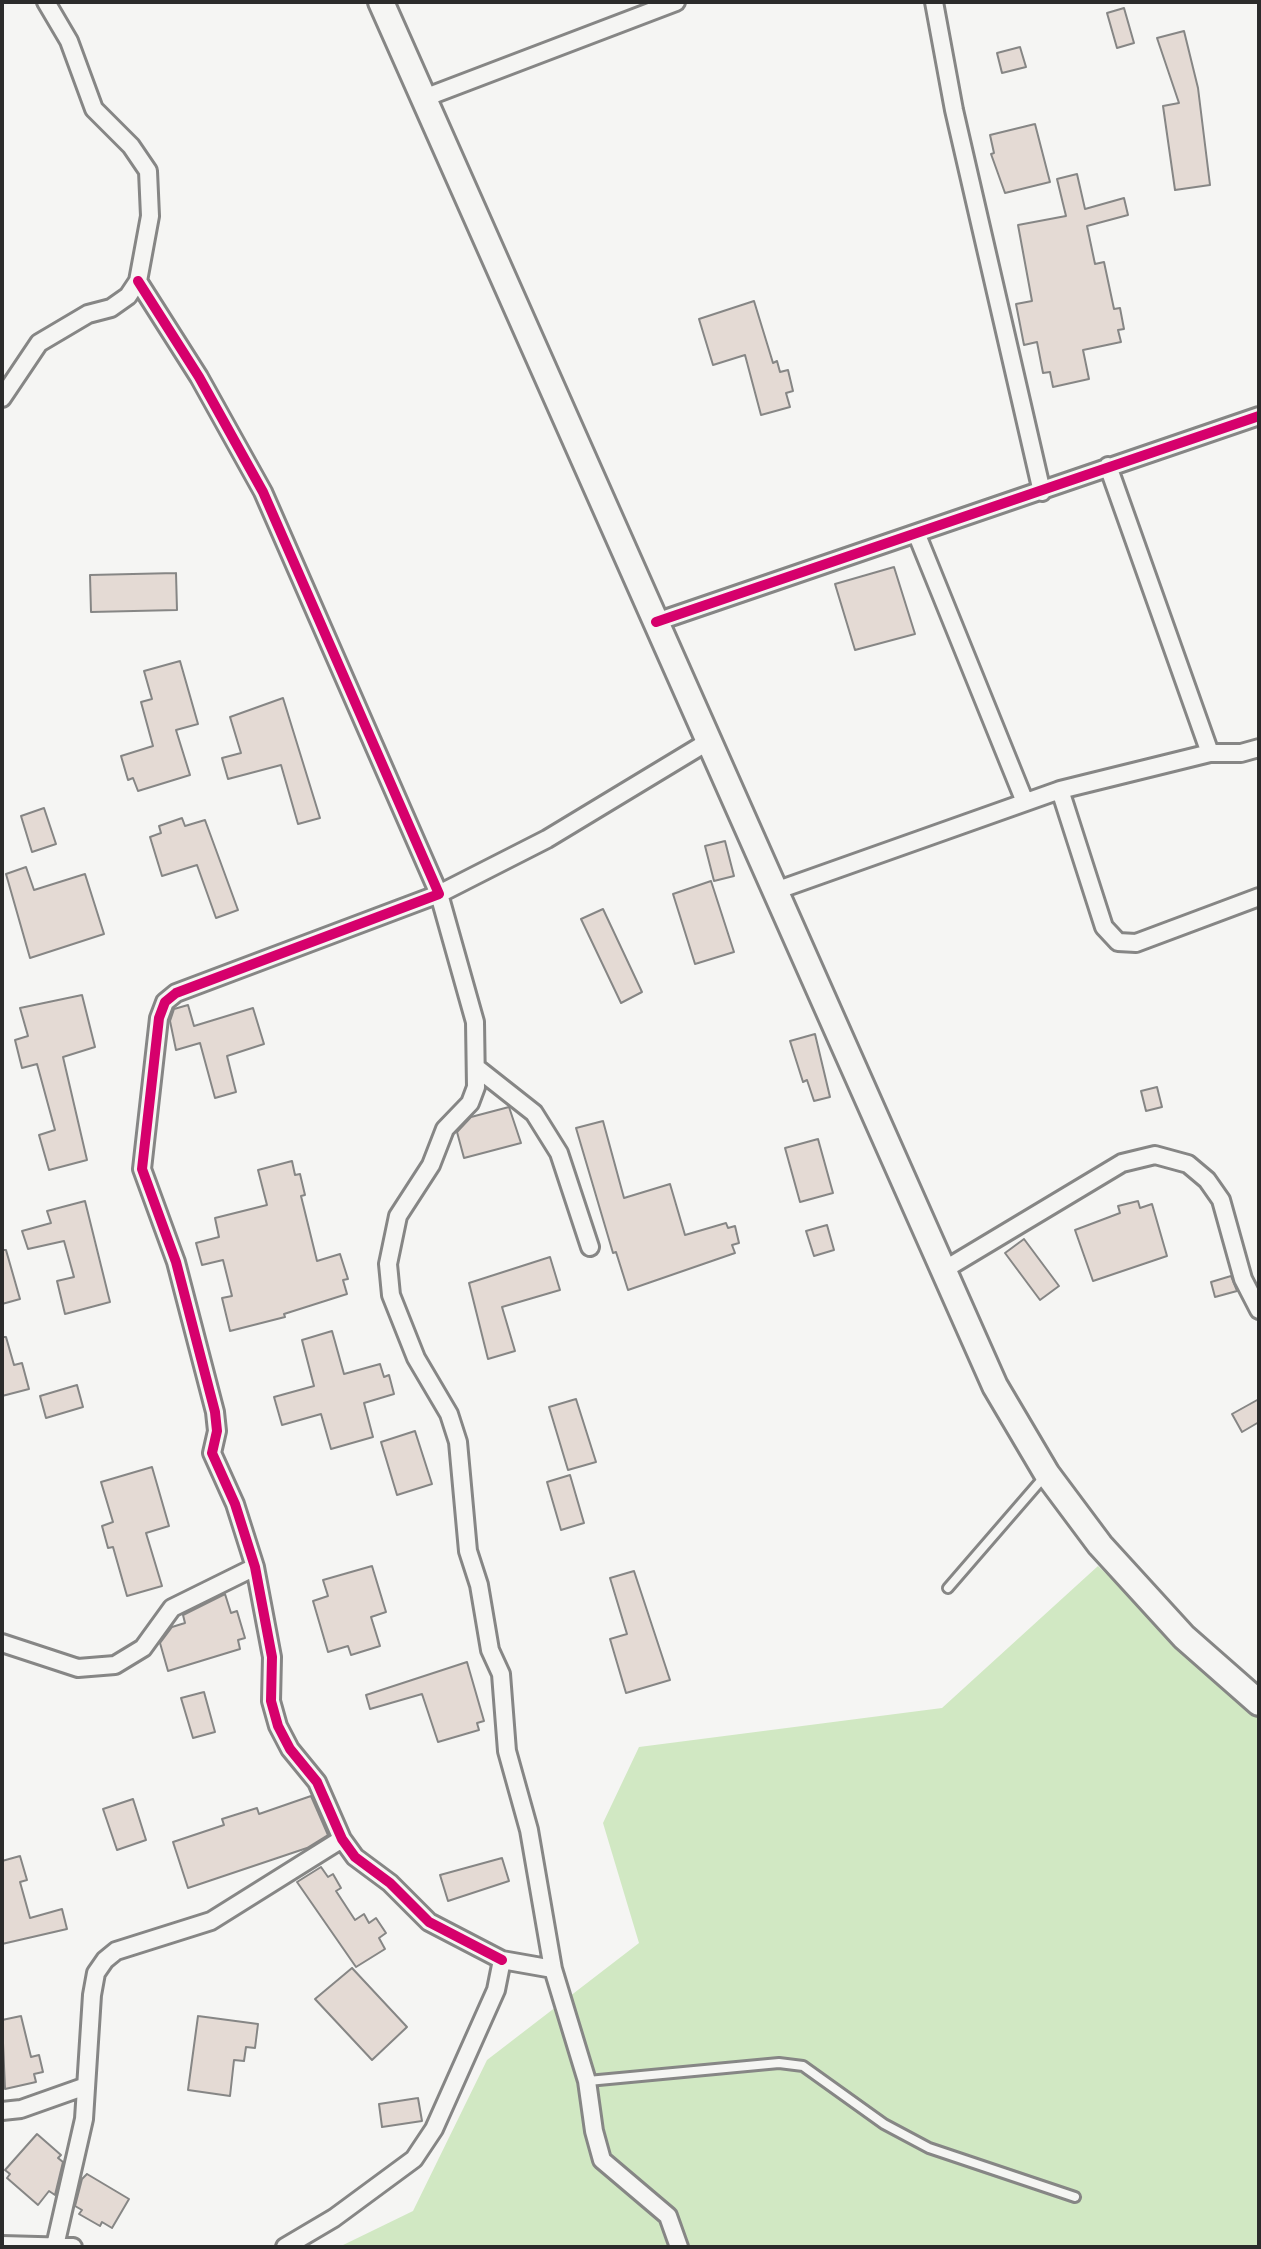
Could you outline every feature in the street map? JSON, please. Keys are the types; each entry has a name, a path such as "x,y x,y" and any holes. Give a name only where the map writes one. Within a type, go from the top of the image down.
{"main road":[{"path":"381,2 778,890 942,1271 995,1386 1047,1474 1100,1545 1143,1595 1259,1703"}],"street":[{"path":"2,398 39,343 88,314 111,308 128,296 138,281 150,216 148,171 131,146 94,109 69,41 46,2"},
{"path":"424,98 676,2"},
{"path":"934,2 954,110 1042,492"},
{"path":"138,281 199,377 263,492 439,894 444,921 475,1022 477,1068 470,1103 445,1129 431,1165 398,1216 388,1264 391,1295 416,1358 449,1414 458,1442 468,1551 479,1585 490,1650 501,1674 507,1751 529,1830 553,1969 587,2081 594,2131 602,2160 668,2216 679,2247"},
{"path":"656,622 1259,416"},
{"path":"1108,466 1210,753"},
{"path":"917,535 1025,802"},
{"path":"553,1969 502,1960 429,1922 390,1883 355,1857 342,1839 317,1782 290,1749 278,1726 271,1701 272,1657 255,1567 235,1504 212,1453 217,1431 215,1412 176,1262 142,1169 159,1018 165,1002 176,993 439,894 547,839 709,741"},
{"path":"778,890 1060,790 1210,753 1241,753 1259,748"},
{"path":"1060,790 1104,927 1118,942 1136,943 1259,897"},
{"path":"477,1068 534,1113 559,1153 590,1247"},
{"path":"942,1271 1122,1163 1155,1155 1188,1164 1207,1180 1221,1200 1243,1279 1259,1310"},
{"path":"2,1643 78,1668 115,1665 143,1648 172,1608 255,1567"},
{"path":"55,2246 84,2119 92,1995 96,1973 105,1960 116,1951 211,1921 342,1839"},
{"path":"285,2247 334,2218 414,2159 434,2129 496,1990 502,1960"},
{"path":"2,2111 21,2109 86,2086"},
{"path":"2,2245 73,2247"}],"lane":[{"path":"948,1588 1047,1474"},
{"path":"587,2081 779,2063 803,2066 884,2124 929,2148 1075,2197"}],"green space":[{"path":"1098,1566 1259,1717 1259,2247 339,2247 413,2211 487,2060 639,1943 603,1823 639,1747 942,1708"}],"building":[{"path":"1124,8 1134,43 1117,48 1107,13"},
{"path":"1184,31 1198,88 1210,185 1175,190 1163,106 1179,103 1157,38"},
{"path":"1020,47 1026,67 1002,73 997,53"},
{"path":"1035,124 1050,182 1005,193 991,154 994,153 990,135"},
{"path":"1077,174 1085,209 1124,198 1128,215 1087,226 1095,264 1104,262 1114,309 1120,308 1124,329 1118,330 1121,342 1083,350 1089,379 1053,387 1050,372 1043,373 1037,342 1024,345 1016,304 1032,301 1018,225 1066,216 1057,179"},
{"path":"754,301 773,363 777,361 780,372 788,370 793,391 786,393 790,407 761,415 745,355 713,365 699,319"},
{"path":"894,567 915,634 855,650 835,584"},
{"path":"176,573 177,610 91,612 90,575"},
{"path":"180,661 198,724 176,730 190,775 138,791 133,778 128,780 121,756 153,746 141,702 152,699 144,671"},
{"path":"283,698 320,818 298,824 281,765 228,779 222,758 241,753 230,717"},
{"path":"44,808 56,844 32,852 21,816"},
{"path":"182,818 185,826 205,820 238,910 216,918 197,865 162,876 150,837 161,833 159,826"},
{"path":"725,841 734,876 714,881 705,846"},
{"path":"26,867 34,890 85,874 104,934 30,958 6,874"},
{"path":"711,881 734,952 695,964 673,894"},
{"path":"603,909 642,992 621,1003 581,919"},
{"path":"82,995 95,1047 63,1057 87,1160 49,1170 39,1135 55,1130 37,1064 22,1068 15,1040 28,1036 20,1008"},
{"path":"188,1005 194,1026 253,1008 264,1044 227,1056 236,1092 215,1098 200,1043 176,1050 170,1021 174,1009"},
{"path":"815,1034 830,1097 814,1101 807,1080 803,1082 790,1041"},
{"path":"1157,1087 1162,1107 1146,1111 1141,1091"},
{"path":"509,1107 521,1143 464,1158 457,1132 471,1117"},
{"path":"603,1121 624,1198 670,1184 685,1235 726,1223 728,1228 735,1226 739,1243 732,1245 735,1253 628,1290 616,1252 613,1253 576,1128"},
{"path":"818,1139 833,1193 800,1202 785,1148"},
{"path":"292,1161 295,1175 300,1174 305,1195 301,1196 317,1261 340,1254 348,1279 343,1280 347,1294 284,1314 285,1317 230,1331 222,1298 232,1296 223,1260 202,1265 196,1243 219,1237 215,1218 267,1205 258,1170"},
{"path":"85,1201 110,1302 65,1314 57,1281 74,1277 64,1241 28,1249 22,1231 51,1223 47,1211"},
{"path":"1138,1201 1140,1208 1152,1204 1167,1256 1093,1281 1075,1230 1120,1213 1118,1206"},
{"path":"827,1225 834,1250 814,1256 806,1231"},
{"path":"1024,1239 1059,1286 1040,1300 1005,1253"},
{"path":"2,1250 6,1250 20,1299 2,1304"},
{"path":"550,1257 560,1290 502,1307 515,1351 488,1359 469,1283"},
{"path":"1231,1276 1237,1291 1215,1297 1211,1282"},
{"path":"332,1331 344,1374 380,1364 384,1377 389,1375 394,1394 364,1403 373,1437 331,1449 321,1414 282,1425 274,1397 314,1386 302,1340"},
{"path":"2,1337 6,1337 14,1365 22,1363 29,1389 2,1396"},
{"path":"77,1385 83,1407 46,1418 40,1396"},
{"path":"576,1399 596,1462 568,1470 549,1407"},
{"path":"1259,1399 1259,1422 1242,1432 1232,1414"},
{"path":"415,1431 432,1484 397,1495 381,1442"},
{"path":"152,1467 169,1526 146,1533 162,1586 127,1596 113,1547 108,1548 102,1526 113,1522 101,1482"},
{"path":"570,1475 584,1523 561,1530 547,1482"},
{"path":"372,1566 386,1612 371,1617 380,1646 351,1655 348,1646 328,1652 313,1601 328,1596 323,1580"},
{"path":"634,1571 670,1680 626,1693 610,1639 627,1634 610,1578"},
{"path":"225,1594 231,1613 237,1611 245,1638 238,1640 240,1649 168,1671 160,1643 172,1627 185,1623 183,1615"},
{"path":"467,1662 484,1721 477,1723 479,1730 438,1742 422,1694 370,1709 366,1695"},
{"path":"204,1692 215,1732 193,1738 181,1698"},
{"path":"311,1796 328,1835 307,1848 188,1888 173,1842 224,1825 222,1819 257,1808 259,1814"},
{"path":"133,1799 146,1840 117,1850 103,1809"},
{"path":"20,1856 27,1880 20,1882 30,1918 62,1909 67,1929 2,1944 2,1861"},
{"path":"502,1858 509,1881 448,1901 440,1875"},
{"path":"321,1867 328,1877 333,1874 341,1888 336,1891 355,1920 364,1914 369,1923 376,1918 386,1933 379,1938 385,1949 356,1967 297,1882"},
{"path":"352,1968 407,2027 372,2060 315,1999"},
{"path":"21,2016 31,2057 39,2055 43,2072 34,2074 36,2082 5,2089 2,2020"},
{"path":"198,2016 258,2024 255,2048 246,2047 244,2061 234,2060 230,2096 188,2090"},
{"path":"418,2098 422,2121 382,2127 379,2104"},
{"path":"37,2134 61,2155 58,2158 63,2162 55,2195 49,2191 38,2205 7,2178 10,2174 5,2170"},
{"path":"87,2174 129,2199 112,2228 102,2222 100,2226 79,2214 82,2210 75,2206 82,2179"}],"cycle path":[{"path":"138,281 199,377 263,492 439,894 176,993 165,1002 159,1018 142,1169 176,1262 215,1412 217,1431 212,1453 235,1504 255,1567 272,1657 271,1701 278,1726 290,1749 317,1782 342,1839 355,1857 390,1883 429,1922 502,1960"},
{"path":"656,622 1259,416"}]}
